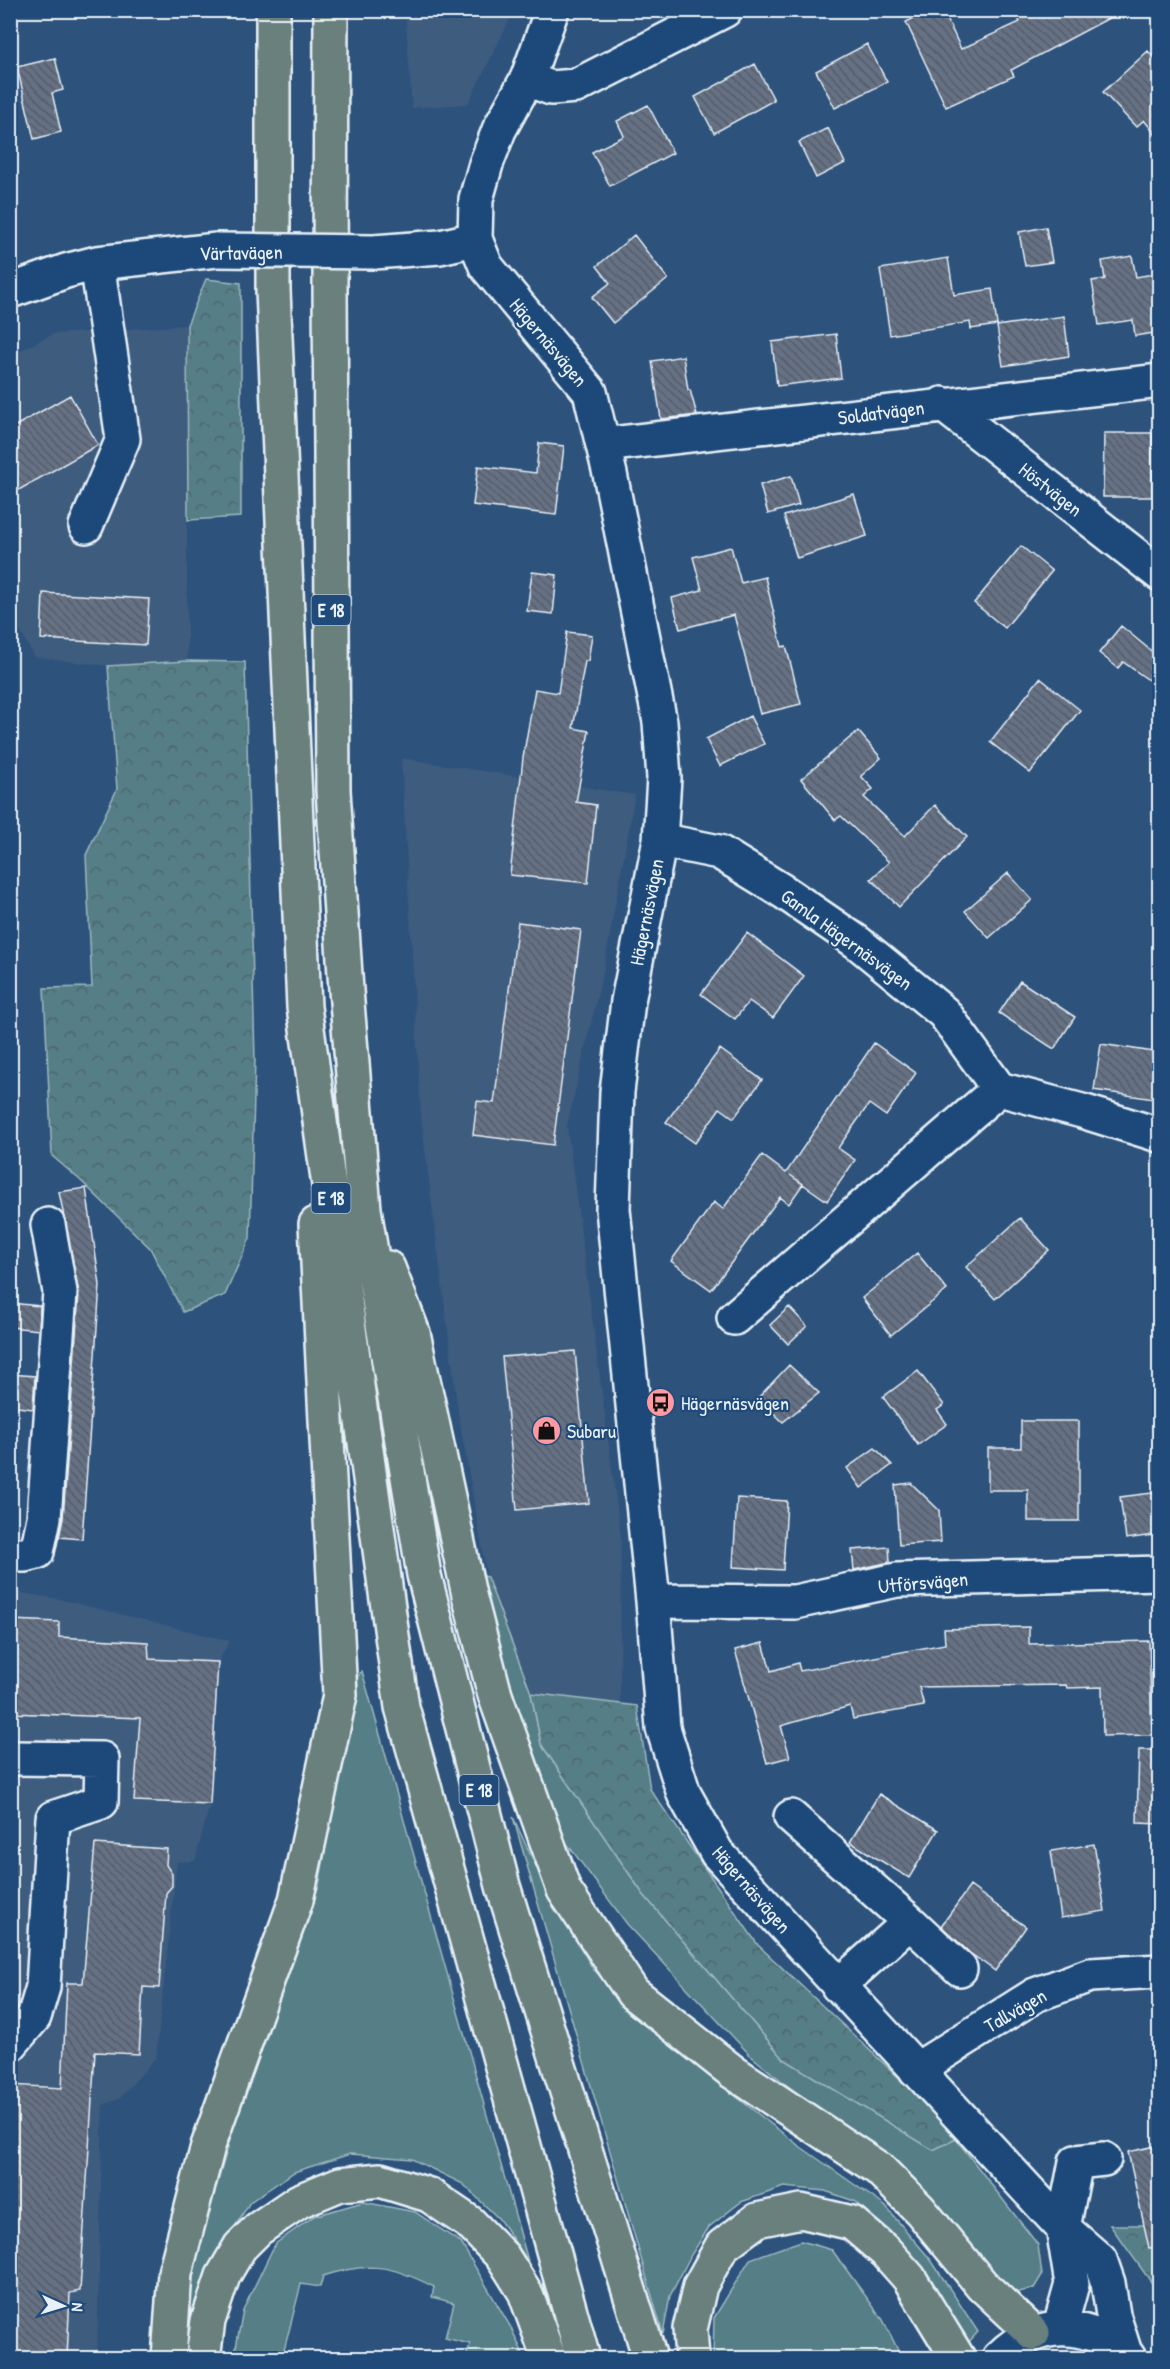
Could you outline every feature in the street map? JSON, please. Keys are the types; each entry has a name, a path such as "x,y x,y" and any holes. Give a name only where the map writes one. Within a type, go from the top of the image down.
{"highway":[{"name":"E 18","path":"273,10 273,290 304,1007 402,1707 583,2358"},
{"name":"E 18","path":"331,10 333,790 364,1209 424,1575 503,1886 650,2358"},
{"path":"169,2358 175,2273 208,2146 296,1900 340,1695 304,1007"},
{"path":"364,1209 413,1333 469,1595 495,1695 564,1890 633,1993 734,2072 879,2169 920,2210 982,2285 1047,2330"},
{"path":"203,2358 208,2321 223,2276 240,2247 258,2229 299,2201 340,2184 380,2180 429,2195 470,2223 503,2257 525,2292 549,2358"},
{"path":"692,2358 690,2329 700,2286 722,2246 757,2220 801,2211 852,2223 886,2252 909,2278 958,2358"}],"street":[{"name":"Hägernäsvägen","path":"552,10 527,79 499,130 486,164 476,199 476,239 486,266 590,392 660,722 664,778 660,840 627,1013 617,1092 612,1209 663,1728 684,1794 717,1853 1063,2228 1101,2260 1108,2283 1113,2315 1126,2354"},
{"path":"527,79 551,88 576,86 725,10"},
{"name":"Värtavägen","path":"10,291 66,270 97,263 217,250 374,252 440,247 476,239"},
{"path":"86,526 123,439 97,263"},
{"name":"Soldatvägen","path":"603,445 942,404 1160,381"},
{"name":"Höstvägen","path":"942,404 1160,574"},
{"name":"Gamla Hägernäsvägen","path":"660,840 719,852 784,892 857,942 944,1013 999,1089"},
{"path":"734,1318 999,1089 1082,1111 1159,1136"},
{"path":"10,1554 25,1555 37,1552 44,1518 60,1292 48,1225"},
{"name":"Utförsvägen","path":"652,1600 795,1602 897,1580 1160,1573"},
{"path":"10,1758 102,1760 101,1802 53,1818 43,1987 34,2018 10,2045"},
{"path":"791,1817 960,1969"},
{"path":"838,1986 910,1922"},
{"name":"Tallvägen","path":"916,2070 1035,1995 1090,1975 1160,1971"},
{"path":"999,2358 1047,2330 1072,2284 1063,2228 1076,2162 1104,2159"},
{"path":"1047,2330 1088,2331 1126,2354"}],"shaded area":[{"path":"405,11 514,11 468,104 412,108"},
{"path":"187,325 187,661 108,666 34,657 11,614 11,355 53,334"},
{"path":"401,758 635,795 604,968 567,1126 621,1537 620,1704 531,1693 487,1577 458,1412 421,1118"},
{"path":"10,1591 59,1599 230,1641 218,1662 210,1804 195,1861 177,1862 156,2058 119,2099 103,2105 97,2358 11,2358"}],"green space":[{"path":"206,279 241,283 241,517 188,520 187,325"},
{"path":"187,661 245,662 255,1060 250,1238 225,1295 183,1312 150,1248 52,1156 44,988 92,987 86,855 117,789 108,666"},
{"path":"476,1573 487,1577 531,1693 541,1744 643,1894 784,2059 933,2150 956,2139 1038,2245 1042,2275 1034,2288 1012,2294 913,2188 751,2056 627,1924 562,1837 521,1731"},
{"path":"362,1671 528,2261 499,2219 463,2184 412,2159 350,2154 294,2172 250,2202 221,2249 192,2358 181,2358 197,2253 240,2106 319,1885 342,1758 351,1685"},
{"path":"531,1693 637,1706 650,1789 758,1945 914,2092 956,2139 933,2150 784,2059 643,1894 541,1744"},
{"path":"513,1817 547,1890 593,1969 684,2056 798,2145 885,2206 931,2260 978,2332 967,2344 917,2261 854,2201 825,2191 784,2187 741,2202 709,2227 691,2255 670,2296 663,2334"},
{"path":"363,2202 415,2212 461,2243 510,2326 525,2358 466,2358 470,2344 445,2338 454,2303 432,2297 434,2287 405,2274 367,2267 323,2276 320,2287 301,2284 282,2358 234,2358 243,2310 275,2244 314,2216"},
{"path":"1110,2225 1159,2225 1159,2293"},
{"path":"801,2241 832,2250 883,2320 902,2358 713,2358 714,2318 750,2259"}],"building":[{"path":"931,10 943,10 961,49 1020,22 1014,10 1124,10 1011,70 1014,76 946,107 906,22"},
{"path":"867,44 887,82 835,108 816,71"},
{"path":"1148,51 1160,64 1160,140 1144,120 1136,127 1103,92"},
{"path":"55,58 63,90 52,93 61,132 34,139 17,67"},
{"path":"755,64 774,100 714,133 695,97"},
{"path":"648,105 673,153 610,186 592,152 624,136 617,121"},
{"path":"828,128 845,163 816,178 799,142"},
{"path":"1046,227 1052,262 1025,266 1019,232"},
{"path":"634,235 668,279 613,323 592,297 610,283 597,266"},
{"path":"1132,256 1136,277 1160,273 1160,332 1135,336 1133,320 1099,325 1092,281 1105,279 1102,261"},
{"path":"948,258 954,295 992,289 997,325 971,329 970,322 890,335 880,269"},
{"path":"1064,316 1069,356 1003,366 997,326"},
{"path":"836,334 841,378 777,386 772,342"},
{"path":"683,356 688,390 690,390 697,415 661,419 652,361"},
{"path":"70,395 98,445 10,495 10,429"},
{"path":"1104,433 1152,433 1152,497 1103,497"},
{"path":"539,443 564,446 556,515 473,505 478,466 536,473"},
{"path":"791,476 799,505 768,514 760,485"},
{"path":"854,494 867,536 797,558 784,516"},
{"path":"1021,546 1052,571 1005,628 974,603"},
{"path":"731,547 741,583 765,577 782,647 786,646 801,704 760,714 734,615 680,629 672,598 702,590 693,557"},
{"path":"532,572 557,575 553,614 527,611"},
{"path":"43,593 149,599 146,645 41,639"},
{"path":"1121,626 1160,658 1160,688 1123,662 1118,668 1099,653"},
{"path":"567,632 592,635 573,728 589,731 576,802 596,805 588,883 510,875 523,758 535,689 558,693"},
{"path":"1040,678 1080,710 1030,773 990,742"},
{"path":"750,716 764,744 720,766 706,739"},
{"path":"858,731 881,758 861,776 873,789 864,797 905,836 935,805 967,837 899,907 871,879 889,862 841,816 835,820 801,779"},
{"path":"1008,873 1032,900 989,938 965,911"},
{"path":"518,922 581,930 553,1145 473,1135 477,1101 494,1103"},
{"path":"747,933 804,976 773,1018 749,1001 735,1019 701,994"},
{"path":"1020,981 1075,1017 1054,1049 999,1013"},
{"path":"874,1043 916,1073 886,1116 869,1104 838,1148 855,1160 827,1201 803,1184 789,1204 780,1197 711,1290 671,1261 714,1202 723,1209 762,1155 786,1173"},
{"path":"1101,1044 1160,1053 1160,1100 1094,1090"},
{"path":"720,1049 762,1080 734,1118 720,1108 695,1143 666,1122"},
{"path":"86,1188 100,1285 82,1539 59,1537 63,1519 79,1293 59,1192"},
{"path":"1020,1218 1049,1250 995,1299 966,1267"},
{"path":"917,1253 947,1290 891,1335 862,1298"},
{"path":"10,1303 40,1306 39,1330 10,1327"},
{"path":"789,1307 807,1326 788,1344 770,1325"},
{"name":"Subaru","path":"575,1351 589,1503 517,1510 502,1357"},
{"path":"789,1365 819,1393 783,1422 758,1398"},
{"path":"918,1371 944,1405 937,1410 947,1424 918,1445 883,1397"},
{"path":"10,1374 35,1376 33,1409 10,1406"},
{"path":"1021,1421 1079,1421 1079,1521 1028,1521 1028,1490 988,1490 988,1448 1021,1448"},
{"path":"875,1448 892,1465 861,1488 847,1468"},
{"path":"911,1483 939,1510 941,1542 899,1545 895,1485"},
{"path":"1160,1492 1160,1534 1126,1539 1120,1497"},
{"path":"737,1498 787,1501 783,1570 733,1567"},
{"path":"889,1547 890,1562 854,1570 852,1550"},
{"path":"10,1620 59,1622 59,1637 148,1642 149,1659 218,1662 210,1804 134,1801 140,1718 10,1713"},
{"path":"1029,1627 1029,1644 1149,1641 1152,1735 1103,1736 1102,1687 1067,1688 1066,1685 919,1687 924,1706 853,1719 850,1706 781,1726 790,1757 767,1763 735,1650 763,1643 771,1671 798,1663 800,1671 945,1644 944,1629"},
{"path":"1139,1750 1160,1750 1160,1824 1137,1823"},
{"path":"879,1794 938,1830 909,1878 850,1842"},
{"path":"95,1844 167,1849 166,1865 172,1874 172,1886 166,1893 159,1988 143,1987 139,2054 95,2052 80,2291 70,2293 67,2358 10,2358 10,2228 15,2153 10,2153 10,2085 62,2088 67,1983 83,1983"},
{"path":"1094,1844 1105,1911 1061,1918 1051,1851"},
{"path":"970,1886 1026,1927 995,1971 970,1953 941,1926"},
{"path":"1160,2145 1160,2247 1149,2248 1128,2152"}],"place":[{"name":"Hägernäsvägen","path":"660,1402"},
{"name":"Subaru","path":"546,1430"}]}
